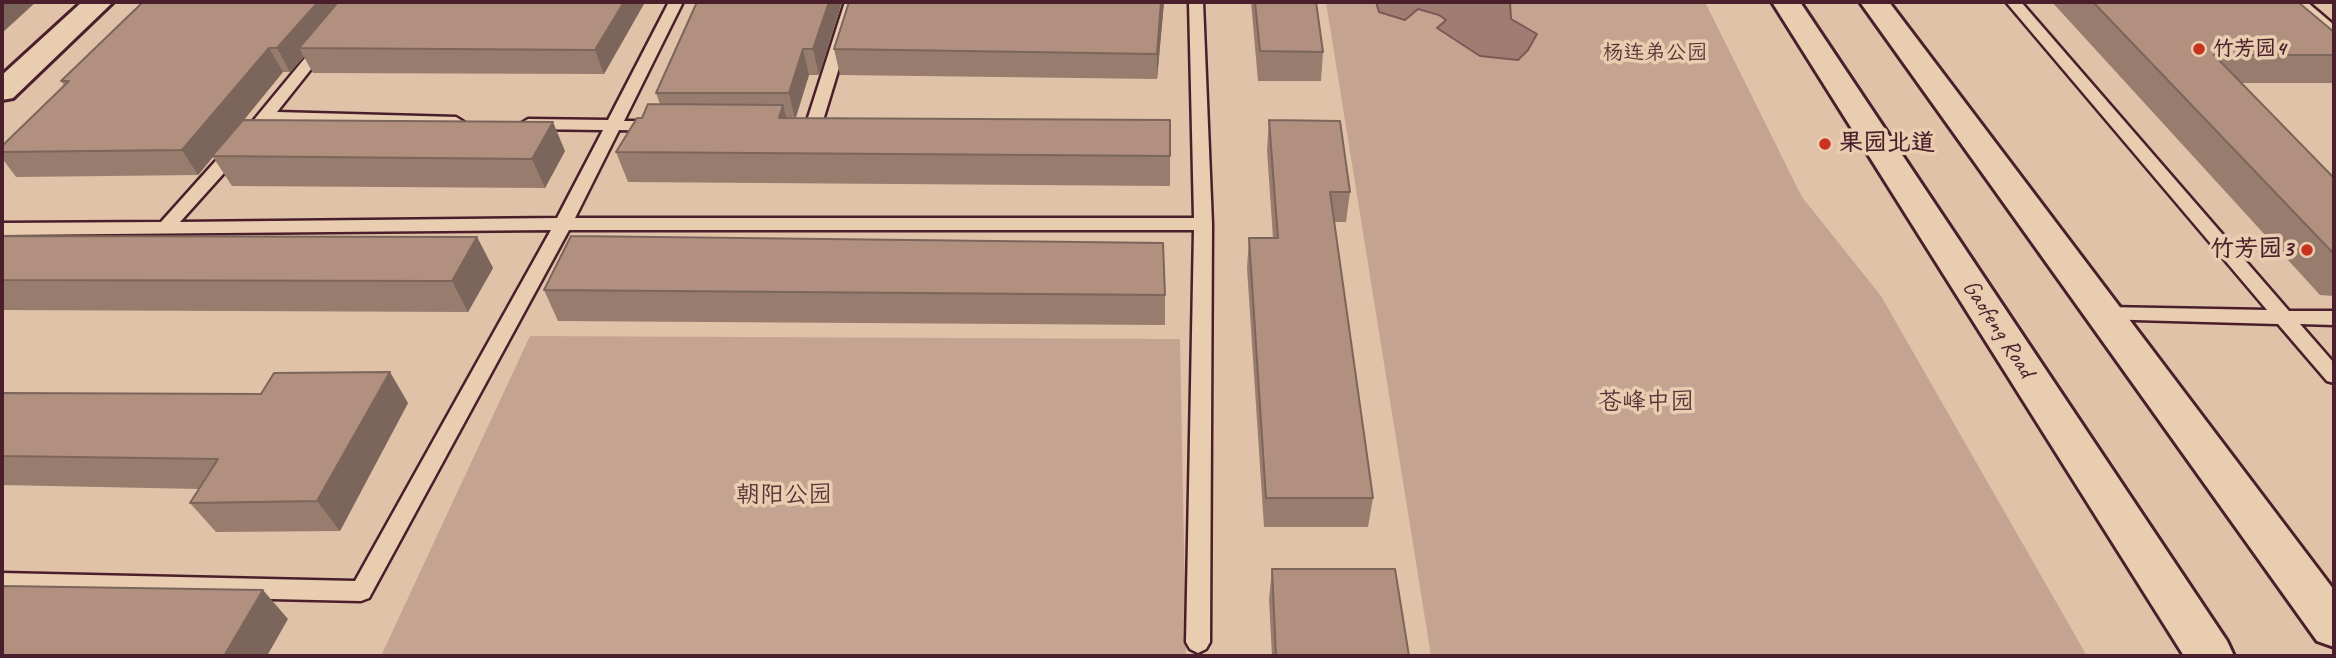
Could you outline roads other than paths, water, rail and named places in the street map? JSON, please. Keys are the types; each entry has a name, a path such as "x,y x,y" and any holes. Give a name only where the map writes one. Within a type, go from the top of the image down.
{"main road":[{"path":"2,91 100,2"},
{"name":"Gaofeng Road","path":"1786,2 2210,656"},
{"path":"1874,2 2334,626"}],"lane":[{"path":"2,583 361,591 563,224 676,2"},
{"path":"813,127 852,2"},
{"path":"1196,2 1203,224 1198,642"},
{"path":"2013,2 2334,376"},
{"path":"2299,2 2334,32"},
{"path":"164,229 265,117 333,33"},
{"path":"265,117 473,122"},
{"path":"515,123 679,126"},
{"path":"2,229 563,224 1203,224"},
{"path":"2106,314 2334,318"}],"place":[{"name":"竹芳园4","path":"2199,49"},
{"name":"果园北道","path":"1825,144"},
{"name":"竹芳园3","path":"2307,250"}],"park label":[{"name":"杨连弟公园","path":"1655,53"},
{"name":"苍峰中园","path":"1646,403"},
{"name":"朝阳公园","path":"784,496"}]}
